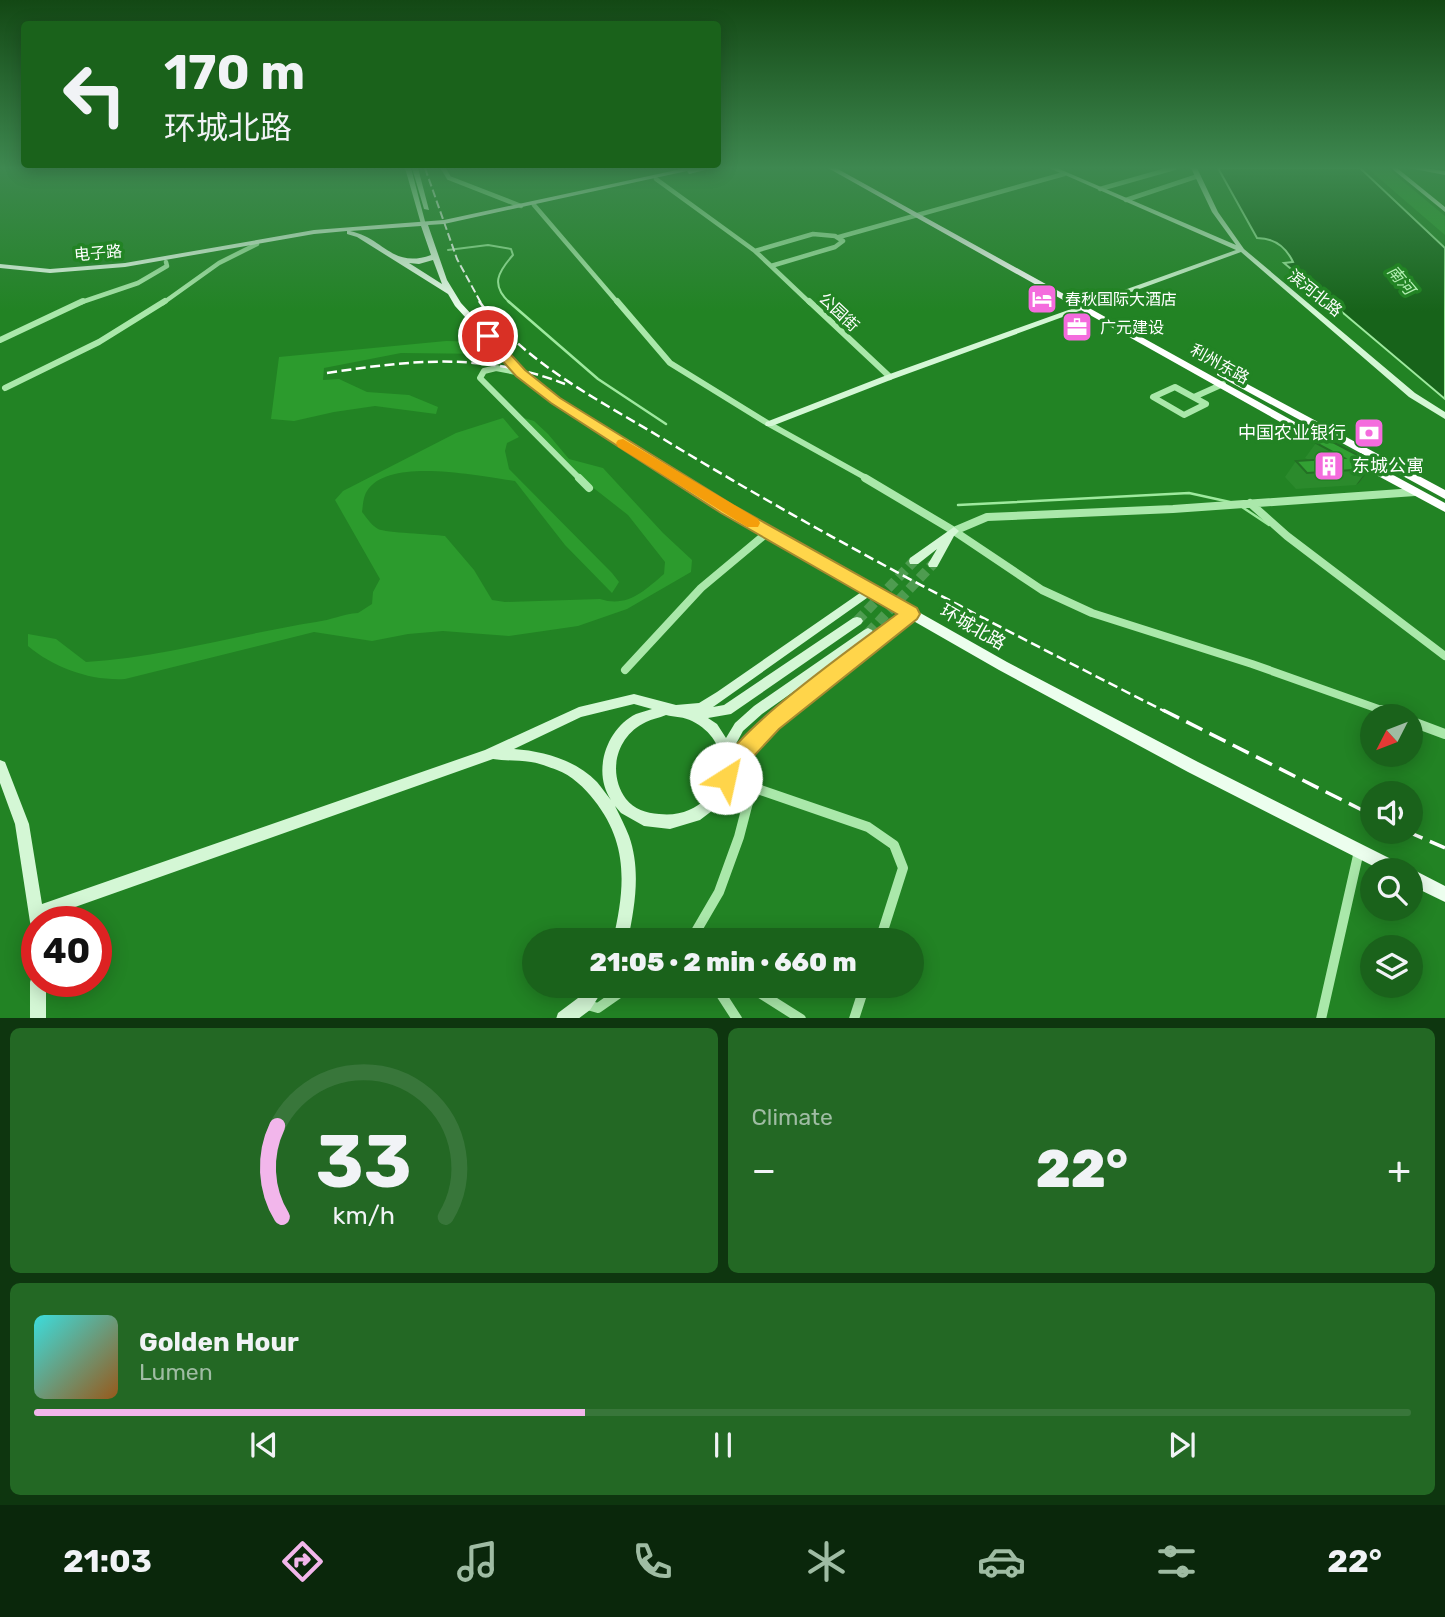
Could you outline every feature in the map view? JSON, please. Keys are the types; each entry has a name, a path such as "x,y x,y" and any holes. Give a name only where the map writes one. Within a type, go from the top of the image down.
{"highway":[{"name":"利州东路","path":"924,216 1445,495"},
{"name":"利州东路","path":"1088,304 1223,384 1445,508"}],"main road":[{"name":"电子路","path":"427,226 476,216"},
{"name":"电子路","path":"0,269 50,271 125,265 314,232 427,226 480,216"},
{"path":"427,226 381,234 375,238 373,244 452,293"},
{"name":"环城北路","path":"427,226 443,281 521,373 555,401 768,532 1003,666 1181,761 1375,858"},
{"name":"电子路","path":"0,269 45,275 166,262 257,244 338,234 359,235 373,244"},
{"path":"400,261 419,262 436,256"},
{"path":"1423,883 1445,894"}],"street":[{"path":"424,216 427,226"},
{"path":"425,216 427,226"},
{"path":"543,216 670,363 954,531 1042,590 1092,613 1252,664 1364,704"},
{"path":"706,216 755,251 815,234 828,233 843,241 835,247 771,266"},
{"path":"839,237 916,216"},
{"path":"1162,216 1242,250"},
{"name":"滨河北路","path":"1217,216 1242,250 1412,395 1445,416"},
{"path":"5,387 120,331 219,263 257,244"},
{"path":"769,424 1088,304 1242,250"},
{"name":"公园街","path":"755,251 890,377"},
{"path":"0,340 86,300 121,292 154,277 167,266 166,262"},
{"path":"521,373 493,368 484,371 480,378 589,488"},
{"path":"1194,397 1223,384"},
{"path":"1175,387 1194,397 1206,404 1184,415 1153,397 1175,387"},
{"path":"914,561 954,531 987,517 1415,492"},
{"path":"1249,503 1287,536 1445,656"},
{"path":"933,564 954,531"},
{"path":"625,670 701,588 768,532"},
{"path":"606,803 607,768 612,748 629,725 647,715 701,708 870,590"},
{"path":"606,803 638,816 670,822 692,817 710,805 727,774 772,723 911,614"},
{"path":"695,715 727,710 857,621"},
{"path":"726,750 739,727 758,710 868,633"},
{"path":"70,906 488,755 579,712 634,699 695,715 718,733 726,750 727,774"},
{"path":"1423,726 1445,734"},
{"path":"488,755 531,756 558,764 582,778 606,803 623,836 629,867 629,901 623,928"},
{"path":"0,766 22,824 35,906"},
{"path":"607,768 615,796 638,816"},
{"path":"727,774 752,787 868,827 894,845 903,868 884,928"},
{"path":"698,928 719,892 739,837 752,787"},
{"path":"1321,1018 1359,850"},
{"path":"38,997 38,1018"},
{"path":"564,1018 588,998"},
{"path":"584,1004 598,1008 612,998"},
{"path":"724,998 737,1018"},
{"path":"768,998 801,1018"},
{"path":"854,1018 861,998"}],"shaded area":[{"path":"1422,216 1445,216 1445,235"},
{"path":"446,341 486,342 493,354 401,353 324,368 323,380 339,379 367,392 409,395 438,407 436,414 375,406 294,421 271,419 279,357"},
{"path":"503,418 519,437 507,443 505,451 509,469 612,573 619,582 612,593 565,545 515,481 436,471 395,474 378,480 367,491 362,512 378,529 445,536 474,570 492,600 619,601 642,592 664,574 665,562 628,515 591,486 524,421 524,418 534,421 569,459 603,468 692,560 691,572 627,609 578,626 509,636 443,631 372,641 314,632 125,679 99,678 74,672 49,661 28,646 28,634 56,639 86,662 173,650 358,613 372,604 373,592 380,579 335,500 343,491 456,433"}],"water":[{"name":"南河","path":"1244,216 1410,216 1445,248 1445,399 1284,263 1293,262 1283,248 1269,240 1257,238"}],"building":[{"path":"1325,438 1367,460 1371,467 1307,473 1296,461 1344,458 1316,443"}],"waterway":[{"path":"448,250 488,245 511,249 513,255 503,267 498,279 500,290 509,302"},
{"path":"509,302 598,379 666,424"},
{"path":"958,505 1189,493 1230,502"},
{"path":"1242,507 1269,525"}],"tunnel":[{"path":"857,621 914,561"},
{"path":"868,633 933,564"}],"railway":[{"path":"442,216 457,259 481,303"},
{"path":"479,301 497,323 539,361 611,408 847,545 1166,712"},
{"path":"327,373 418,362 476,363 535,374 565,384"},
{"path":"1163,710 1360,809"},
{"path":"1423,838 1445,848"}],"slow traffic":[{"path":"623,443 752,523"}],"place":[{"name":"春秋国际大酒店","path":"1042,299"},
{"name":"广元建设","path":"1077,327"},
{"name":"中国农业银行","path":"1369,433"},
{"name":"东城公寓","path":"1329,466"}],"route":[{"path":"488,336 521,373 555,401 727,509 911,614 772,723 728,769 726,778"}]}
